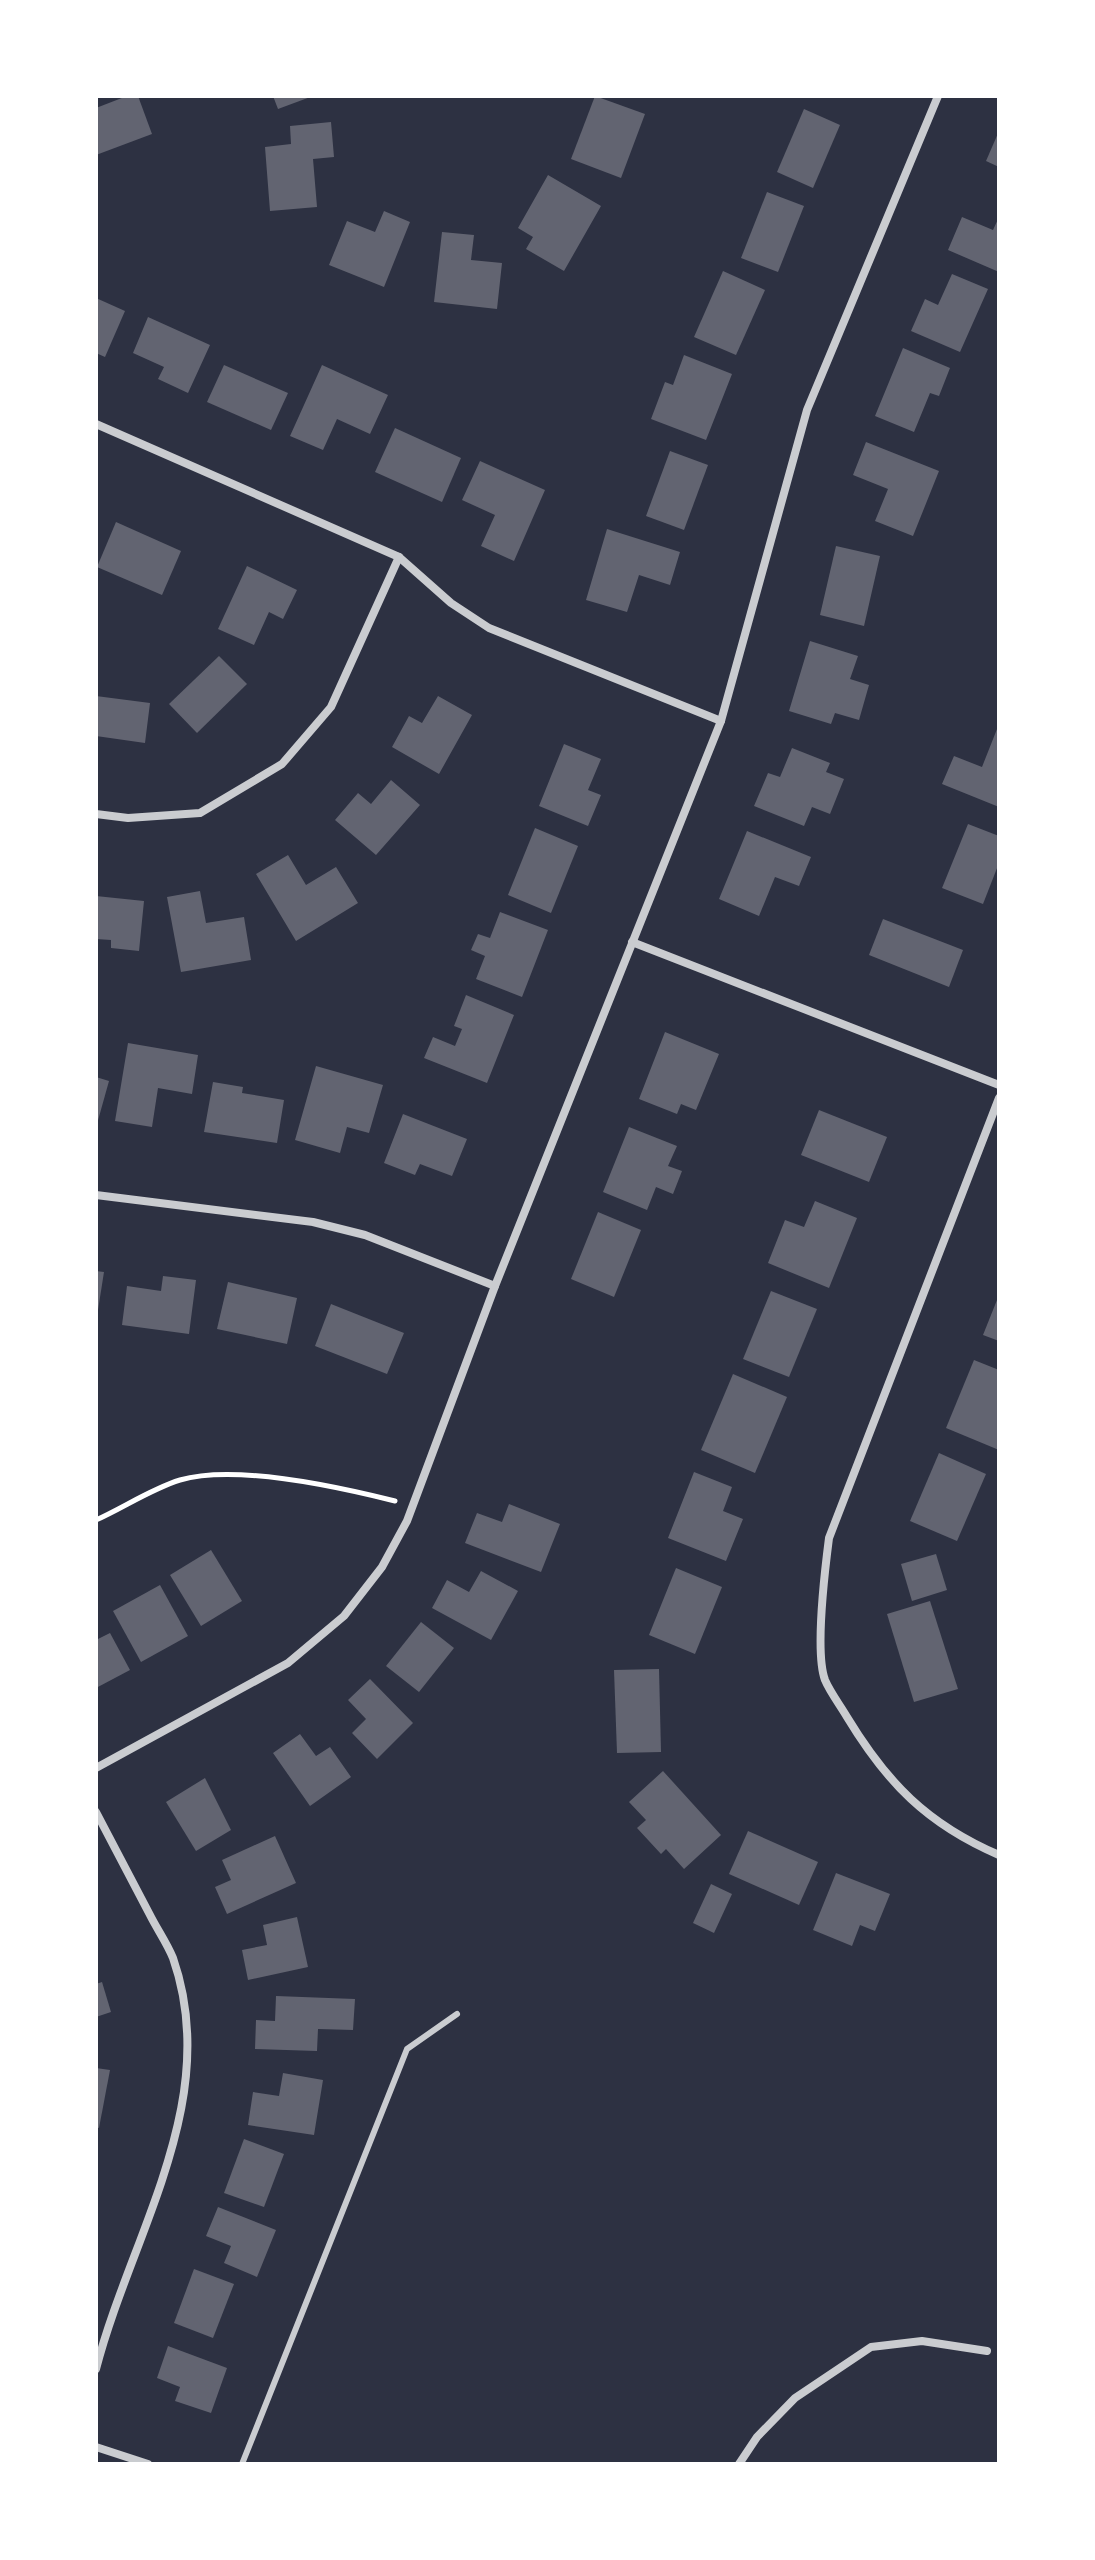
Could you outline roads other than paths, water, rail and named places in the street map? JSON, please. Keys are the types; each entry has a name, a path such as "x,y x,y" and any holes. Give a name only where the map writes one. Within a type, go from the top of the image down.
{"street":[{"path":"96,1768 288,1663 344,1616 382,1567 413,1506 495,1286 721,721 807,410 938,96"},
{"path":"96,424 399,557 451,603 489,628 721,721"},
{"path":"96,814 128,818 200,813 282,764 331,707 399,557"},
{"path":"632,942 999,1085"},
{"path":"999,1098 829,1538 822,1597 824,1678 886,1775 928,1816 999,1855"},
{"path":"96,1195 313,1222 365,1235 495,1286"},
{"path":"96,1812 173,1958 188,2028 189,2060 180,2127 109,2318 96,2369"},
{"path":"739,2464 757,2437 795,2398 871,2347 922,2341 987,2351"},
{"path":"96,2447 148,2464"}],"lane":[{"path":"242,2464 407,2049 457,2014"}]}
